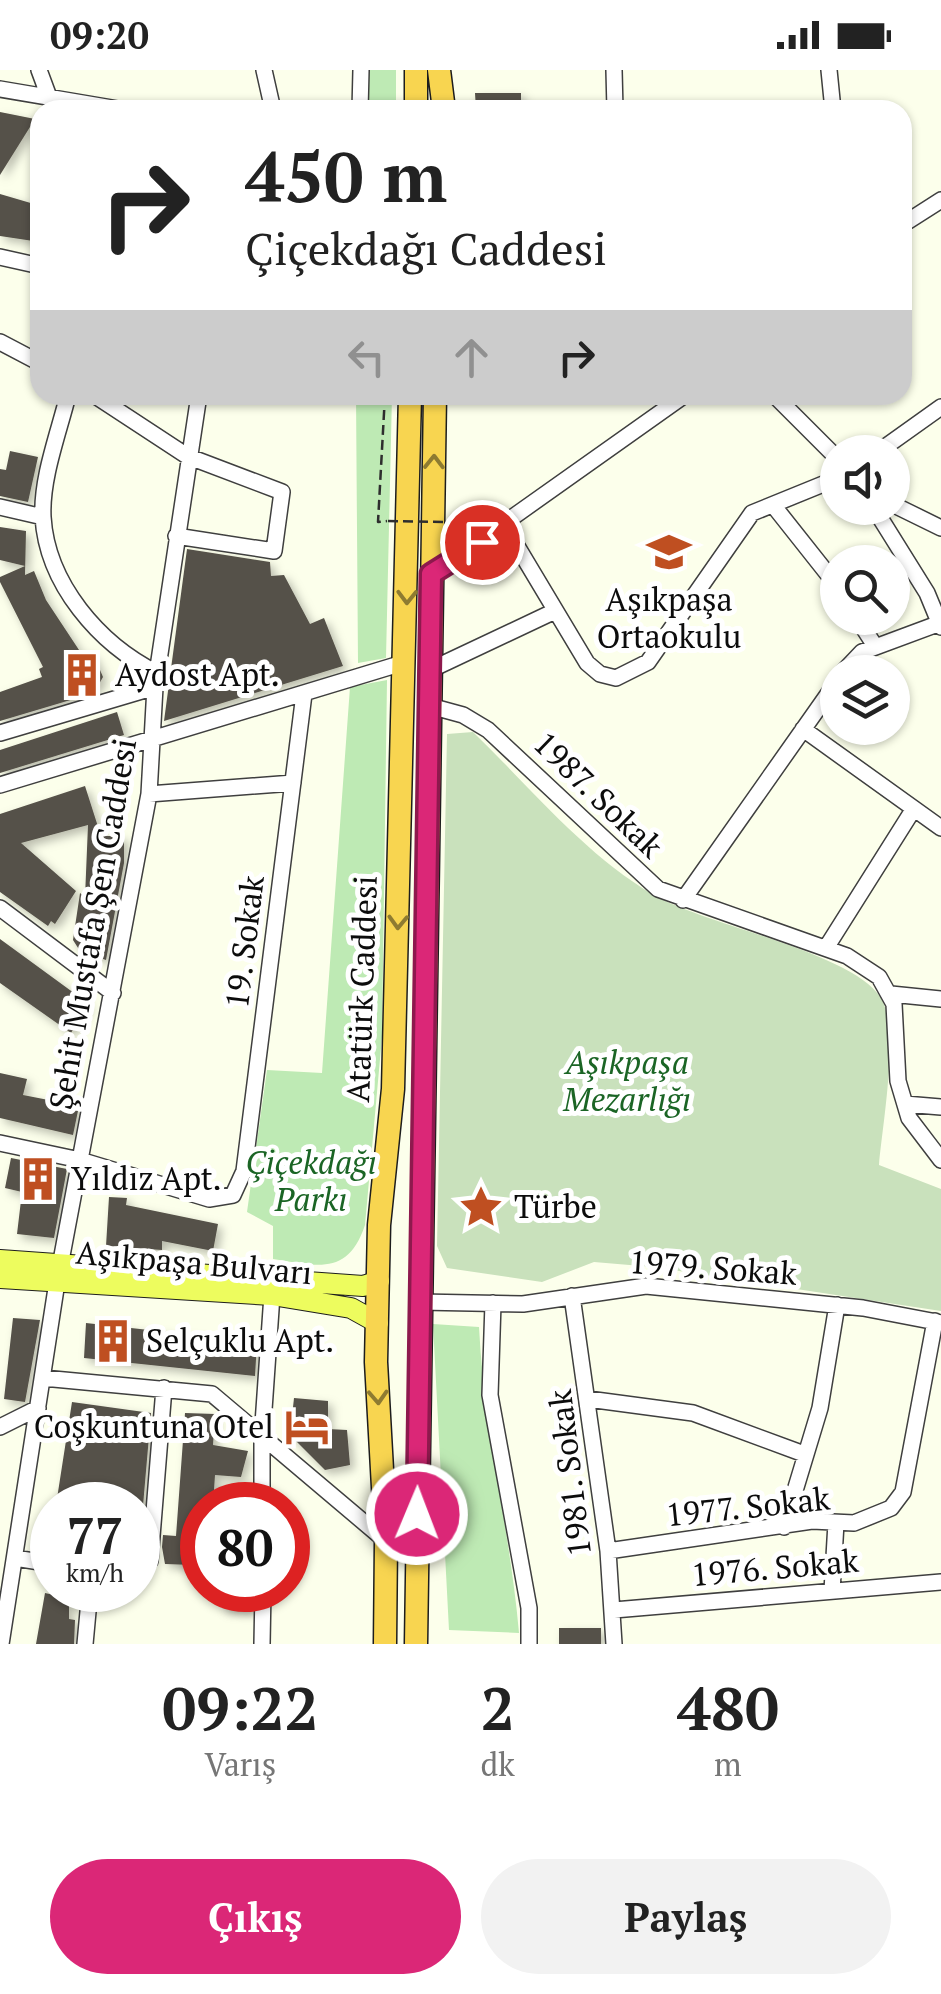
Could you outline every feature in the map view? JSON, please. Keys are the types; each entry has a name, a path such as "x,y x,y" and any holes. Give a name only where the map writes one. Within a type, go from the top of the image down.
{"highway":[{"path":"408,70 415,100"},
{"path":"416,70 416,100"},
{"path":"440,70 443,100"},
{"path":"445,100 450,70"},
{"name":"Atatürk Caddesi","path":"385,1644 379,1225 393,1090 410,405"},
{"path":"416,1644 435,405"},
{"path":"379,1280 421,1303"},
{"path":"378,1324 421,1303"}],"main road":[{"name":"Aşıkpaşa Bulvarı","path":"0,1260 59,1273 272,1295 351,1308 378,1324"},
{"name":"Aşıkpaşa Bulvarı","path":"0,1278 59,1273 363,1286 379,1280"}],"street":[{"path":"38,70 50,98"},
{"path":"264,70 271,100"},
{"path":"360,100 362,70"},
{"path":"614,70 616,100"},
{"path":"829,70 832,100"},
{"path":"0,89 62,100"},
{"path":"912,218 941,200"},
{"path":"0,257 30,264"},
{"path":"0,342 30,358"},
{"path":"66,405 43,517 59,575 72,599 156,680"},
{"path":"109,405 187,456 282,492 274,551 176,536"},
{"name":"Şehit Mustafa Şen Caddesi","path":"1,1644 10,1553 149,794 156,680 197,405"},
{"path":"431,574 505,526 671,405"},
{"path":"784,405 820,442"},
{"path":"902,435 941,407"},
{"path":"505,526 586,663 600,674 616,678 648,662 752,513 820,485"},
{"path":"773,505 820,564"},
{"path":"0,508 43,517"},
{"path":"910,512 941,527"},
{"path":"859,655 939,615 884,525"},
{"path":"430,670 555,611"},
{"path":"869,635 876,646"},
{"path":"0,786 406,662"},
{"path":"0,733 156,680"},
{"name":"19. Sokak","path":"80,1160 210,1199 233,1194 244,1170 304,694"},
{"path":"683,900 820,705"},
{"name":"1987. Sokak","path":"430,706 464,715 488,730 642,876 683,900 860,963 891,994"},
{"path":"803,729 941,828"},
{"path":"149,794 293,783"},
{"path":"826,948 913,810"},
{"path":"0,908 113,992"},
{"path":"941,1000 891,994 898,1082 909,1118 941,1160"},
{"path":"905,1104 941,1106"},
{"path":"0,1144 80,1160"},
{"name":"1979. Sokak","path":"421,1303 494,1303 646,1286 837,1306 938,1322"},
{"path":"262,1482 272,1295"},
{"name":"1981. Sokak","path":"572,1296 608,1551 614,1644"},
{"path":"494,1303 490,1395 529,1608 529,1644"},
{"path":"784,1526 820,1408 837,1306"},
{"name":"1977. Sokak","path":"608,1551 812,1521 854,1522 892,1508 903,1492 938,1322"},
{"path":"43,1378 212,1394 386,1541"},
{"path":"156,1482 164,1388"},
{"path":"588,1399 693,1413 804,1454"},
{"path":"0,1427 38,1408"},
{"path":"832,1591 836,1523"},
{"name":"1976. Sokak","path":"614,1610 941,1582"},
{"path":"85,1644 88,1612"},
{"path":"262,1644 263,1612"}],"path":[{"path":"384,405 378,522 457,521"}],"green space":[{"path":"368,70 396,70 396,100 368,100"},
{"path":"356,405 392,405 386,658 358,663"},
{"name":"Çiçekdağı Parkı","path":"387,680 382,1037 365,1225 350,1253 340,1260 317,1265 273,1259 273,1226 247,1212 267,1070 322,1073 350,687"},
{"name":"Aşıkpaşa Mezarlığı","path":"473,732 581,840 629,879 677,906 840,967 865,982 881,998 890,1055 879,1165 941,1189 941,1311 653,1267 594,1262 542,1282 447,1268 437,1246 447,734"},
{"path":"433,1324 479,1327 486,1404 519,1633 449,1630"}],"building":[{"path":"475,93 521,93 521,100 475,100"},
{"path":"0,112 30,118 30,127 0,175"},
{"path":"0,194 30,203 30,240 0,236"},
{"path":"10,451 38,457 28,502 0,496 0,469 6,470"},
{"path":"0,527 26,531 25,575 34,571 46,600 81,653 88,650 95,658 103,677 94,693 0,721 0,692 42,677 39,669 43,667 0,582 0,577 25,566 0,560"},
{"path":"187,549 270,562 271,576 284,575 310,624 324,618 343,666 164,721"},
{"path":"117,712 124,735 0,773 0,750"},
{"path":"85,786 101,836 124,836 124,863 106,960 80,951 73,940 80,893 85,897 88,825 21,843 76,891 55,924 51,921 48,926 0,892 0,814"},
{"path":"0,939 89,1004 71,1033 0,983"},
{"path":"0,1073 27,1079 23,1095 79,1106 73,1135 0,1118"},
{"path":"11,1158 67,1169 54,1238 17,1234 22,1192 5,1188"},
{"path":"109,1197 127,1198 126,1205 218,1224 213,1251 162,1241 162,1250 106,1246"},
{"path":"13,1318 40,1320 25,1402 4,1399"},
{"path":"86,1323 257,1342 255,1376 84,1358"},
{"name":"Coşkuntuna Otel","path":"294,1398 328,1401 328,1429 347,1430 350,1465 325,1470 290,1435"},
{"path":"72,1402 151,1413 145,1482 60,1482"},
{"path":"185,1413 215,1414 213,1445 248,1451 241,1477 215,1475 215,1482 180,1482 180,1565 165,1564 163,1535 176,1536"},
{"path":"42,1612 69,1612 69,1619 75,1620 74,1644 36,1644"},
{"path":"559,1628 601,1628 601,1644 559,1644"}],"place":[{"name":"Aşıkpaşa Ortaokulu","path":"669,552"},
{"name":"Aydost Apt.","path":"82,675"},
{"name":"Yıldız Apt.","path":"38,1179"},
{"name":"Türbe","path":"481,1207"},
{"name":"Selçuklu Apt.","path":"113,1341"},
{"name":"Coşkuntuna Otel","path":"307,1427"}],"route":[{"path":"417,1514 431,574 482,542"}]}
